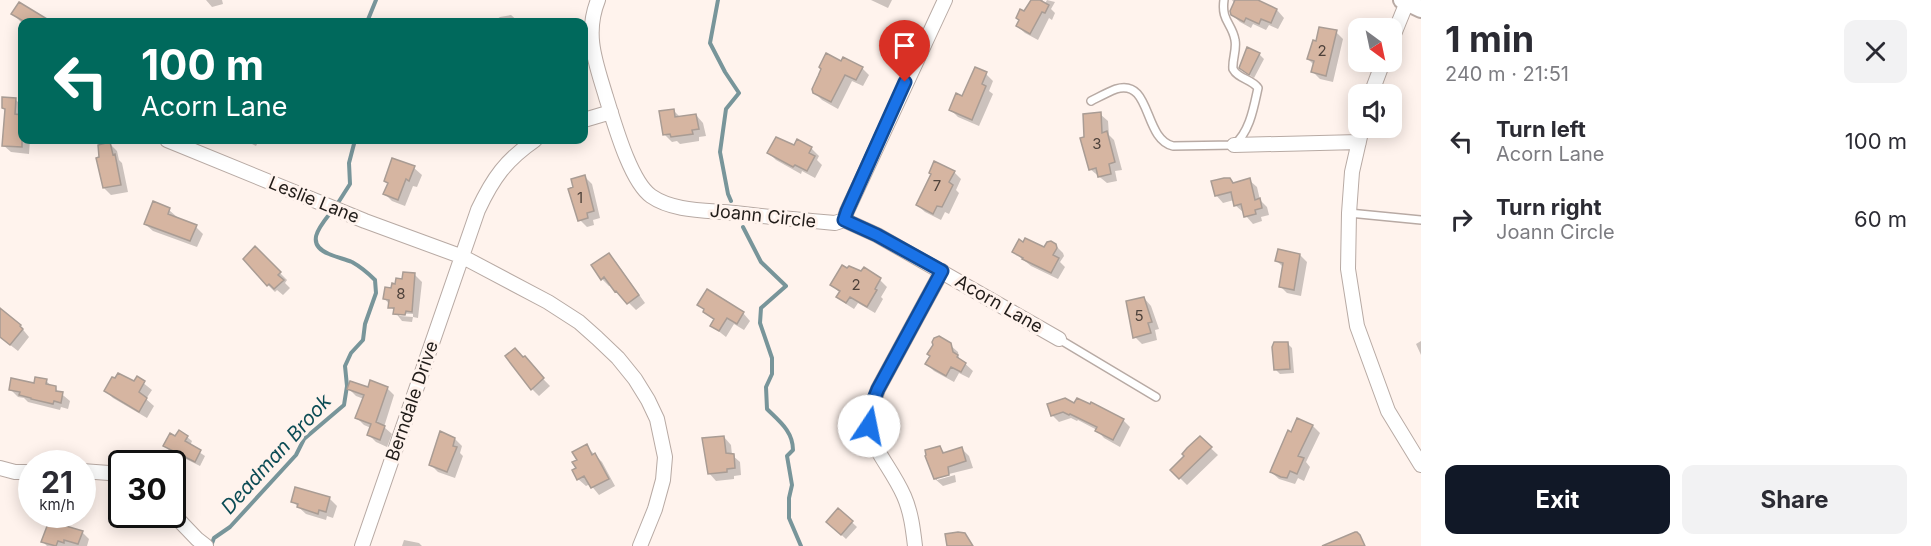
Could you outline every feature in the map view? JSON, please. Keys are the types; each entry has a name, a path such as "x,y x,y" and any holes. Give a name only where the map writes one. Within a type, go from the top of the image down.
{"street":[{"name":"Joann Circle","path":"598,0 590,25 591,42 611,112 635,177 650,195 664,202 706,211 835,223 844,220"},
{"path":"844,220 945,0"},
{"path":"1402,20 1410,4"},
{"path":"588,119 611,112"},
{"path":"1360,138 1352,172 1349,213 1348,269 1356,326 1388,411 1421,465"},
{"path":"1234,145 1359,142"},
{"name":"Leslie Lane","path":"177,144 342,212 463,257"},
{"name":"Berndale Drive","path":"362,546 478,210 490,185 510,159 530,144"},
{"name":"Acorn Lane","path":"844,220 877,235 1059,339"},
{"path":"463,257 579,322 618,358 639,386 657,419 665,457 663,480 655,509 640,546"},
{"path":"915,546 912,525 903,495 875,446 869,426 871,406 878,389 942,271"},
{"path":"0,468 18,472"},
{"path":"186,527 202,543"}],"lane":[{"path":"1091,101 1117,88 1130,88 1138,92 1156,133 1166,144 1173,146 1234,145 1239,141 1251,115 1258,88 1254,83 1234,72 1235,38 1223,12 1224,0"},
{"path":"1349,213 1421,220"},
{"path":"1059,339 1156,397"}],"building":[{"path":"1031,0 1040,0 1049,5 1045,13 1042,12 1030,34 1016,26 1019,20 1016,18 1020,9 1024,11"},
{"path":"1235,0 1258,0 1277,9 1271,23 1261,19 1259,24 1246,18 1244,22 1231,15 1230,11"},
{"path":"19,2 45,18 18,18 11,14"},
{"path":"1319,27 1337,30 1326,76 1311,72 1314,61 1307,59 1313,40 1316,41"},
{"path":"1247,47 1260,53 1249,75 1239,68"},
{"path":"826,53 841,61 843,57 863,67 856,80 845,75 831,102 813,93 812,89"},
{"path":"975,67 987,72 982,84 986,86 972,120 949,110 956,93 962,96"},
{"path":"2,97 16,98 18,144 22,144 22,147 2,146 5,109 2,108"},
{"path":"674,109 675,117 696,114 699,129 692,130 693,134 671,137 670,134 663,135 659,111"},
{"path":"1101,112 1102,133 1107,131 1115,162 1109,164 1111,174 1098,177 1096,168 1089,170 1080,138 1084,137 1083,114"},
{"path":"776,137 794,145 797,139 812,147 809,153 815,156 807,171 795,165 793,167 767,153"},
{"path":"110,144 113,155 115,154 121,185 103,188 96,158 99,157 98,145"},
{"path":"392,158 415,166 409,181 406,179 398,200 383,194 388,183 384,181"},
{"path":"934,161 955,171 949,182 953,185 942,207 937,206 933,214 916,205 931,174 929,173"},
{"path":"585,175 594,211 587,213 588,218 578,221 568,189 573,187 571,179"},
{"path":"1230,178 1233,183 1250,178 1255,200 1260,198 1262,208 1255,210 1256,214 1244,217 1241,204 1234,206 1231,192 1215,196 1211,181"},
{"path":"153,201 170,208 168,214 197,225 190,241 144,224"},
{"path":"1025,238 1044,247 1047,242 1051,241 1056,244 1057,248 1053,255 1059,258 1051,273 1012,252 1019,239 1023,242"},
{"path":"255,246 281,272 278,275 284,280 274,289 269,284 267,286 243,259"},
{"path":"1278,249 1300,254 1294,290 1279,287 1283,263 1275,261"},
{"path":"609,253 639,295 627,304 604,277 601,280 591,265"},
{"path":"842,265 861,271 864,267 881,278 867,307 850,297 846,303 836,297 840,291 830,285"},
{"path":"403,272 415,273 412,312 406,311 405,315 393,314 394,308 388,308 389,300 383,299 385,287 391,288 396,278 402,279"},
{"path":"707,289 744,312 737,324 727,318 719,331 710,326 714,319 697,305"},
{"path":"1144,297 1152,322 1148,323 1151,333 1133,338 1126,301"},
{"path":"0,308 23,329 10,345 0,337"},
{"path":"939,336 951,343 953,352 966,363 961,372 951,367 946,376 925,364 930,356 927,354 933,345 934,338"},
{"path":"1274,342 1288,342 1290,369 1274,370 1272,347"},
{"path":"515,348 544,378 531,390 505,356"},
{"path":"118,373 134,381 137,376 145,381 139,392 147,398 139,412 104,391 112,377 115,378"},
{"path":"35,377 47,379 46,384 56,386 56,391 63,392 61,403 54,401 53,404 31,399 19,395 20,392 9,390 11,378 34,383"},
{"path":"370,380 388,387 376,422 385,426 380,440 367,435 371,424 355,418 364,395 347,389 350,381 368,387"},
{"path":"1065,398 1074,403 1077,398 1090,404 1091,402 1124,419 1113,440 1095,431 1097,427 1070,414 1063,412 1051,416 1047,404"},
{"path":"1297,418 1313,425 1298,456 1304,458 1297,474 1290,471 1287,478 1281,477 1270,472 1288,430 1291,432"},
{"path":"179,430 188,436 185,441 201,450 195,462 186,458 186,450 171,450 163,446 170,433 175,436"},
{"path":"440,431 455,438 453,446 457,447 447,472 429,465"},
{"path":"724,436 726,453 734,454 735,468 727,469 727,472 708,474 702,438"},
{"path":"1200,436 1212,447 1179,479 1170,470 1184,456 1182,454 1187,448"},
{"path":"587,444 592,455 595,453 609,479 591,488 584,476 577,480 572,470 576,468 572,462 577,460 572,452"},
{"path":"940,446 943,453 962,447 966,461 948,467 949,475 934,479 925,450"},
{"path":"295,487 330,497 326,512 319,510 318,514 297,507 298,504 291,502"},
{"path":"838,508 853,521 841,535 826,522"},
{"path":"46,528 73,528 83,531 78,544 64,540 64,543 58,541 56,546 41,542"},
{"path":"1355,532 1360,535 1365,546 1322,546"},
{"path":"965,533 973,546 947,546 945,534"}],"waterway":[{"name":"Deadman Brook","path":"369,18 376,0"},
{"path":"718,0 710,43 739,93 726,109 720,152 731,201"},
{"name":"Deadman Brook","path":"336,206 350,184 349,163 354,144"},
{"name":"Deadman Brook","path":"211,546 214,538 230,527 296,455 304,439 344,405 347,386 345,366 351,353 363,340 365,324 376,293 375,280 364,270 352,262 321,250 317,245 319,229 331,212"},
{"path":"743,227 761,262 786,286 761,308 760,323 772,358 772,374 766,387 767,409 791,437 793,450 787,456 792,485 789,498 789,518 801,546"}],"route":[{"path":"869,426 871,406 878,389 942,271 877,235 844,220 905,82"}]}
